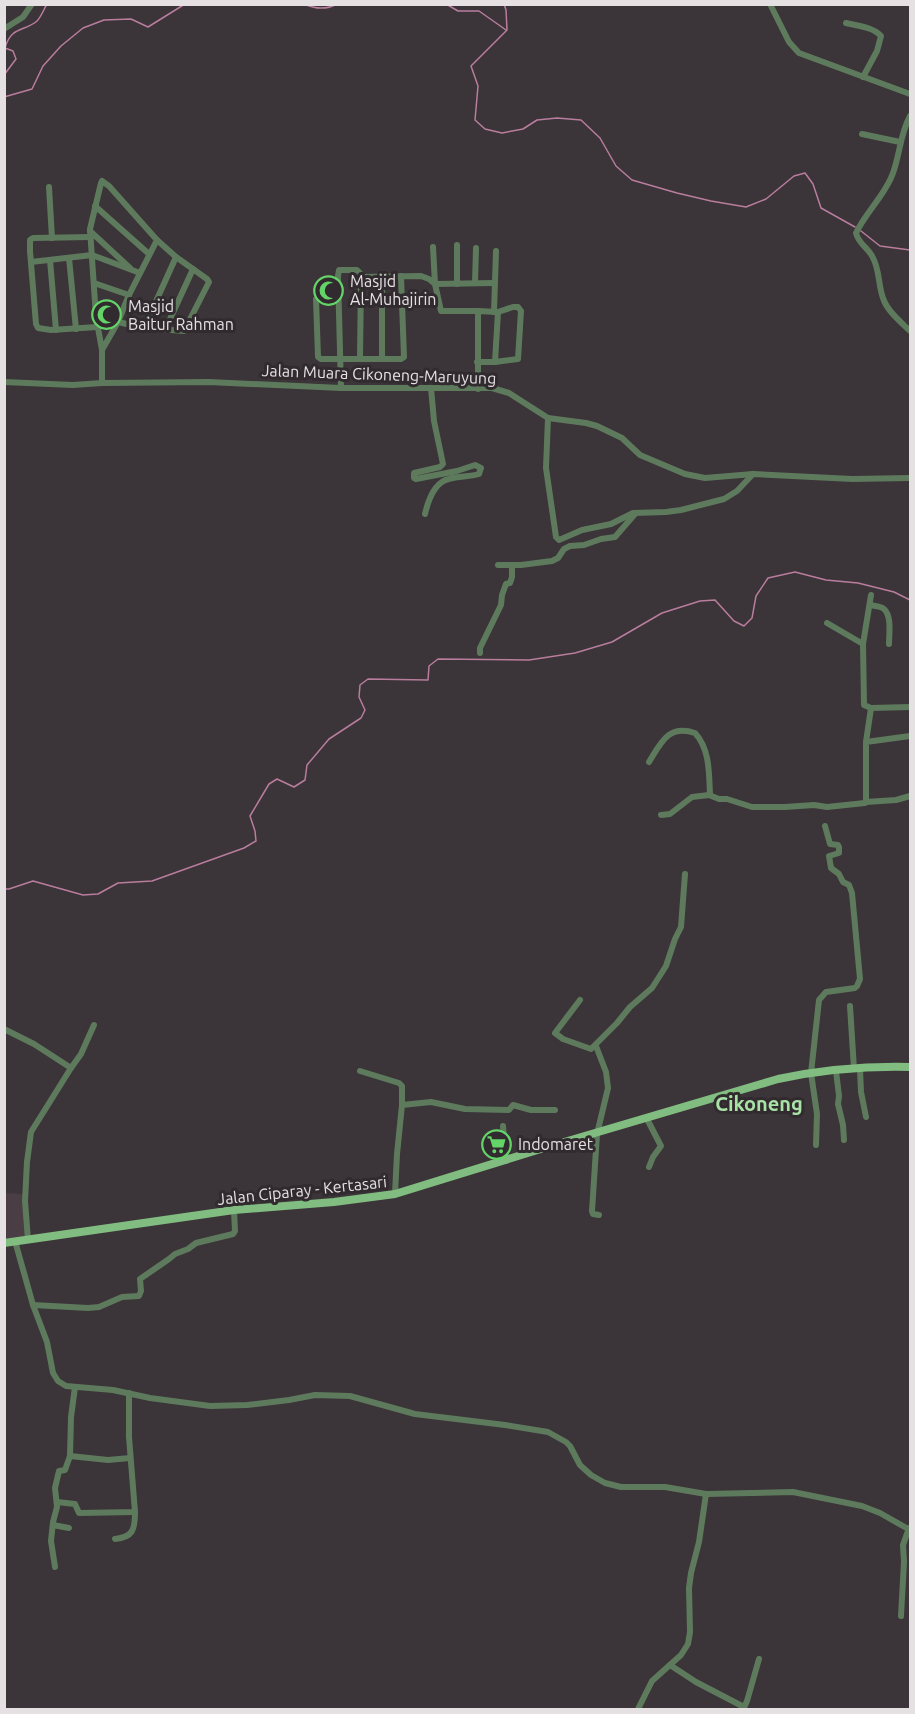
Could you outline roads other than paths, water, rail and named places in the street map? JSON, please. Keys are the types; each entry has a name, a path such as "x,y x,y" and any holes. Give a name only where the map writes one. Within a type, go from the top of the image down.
{"main road":[{"name":"Jalan Ciparay - Kertasari","path":"4,1243 234,1210 344,1201 395,1194 778,1080 812,1073 910,1067"}],"street":[{"path":"4,29 23,17 32,4"},
{"path":"770,4 789,42 799,52 910,94"},
{"path":"846,23 869,29 881,36 863,76"},
{"path":"910,116 887,187 856,232 857,238 872,255 876,264 885,304 910,331"},
{"path":"862,134 900,142"},
{"path":"102,383 102,350 97,327 90,224 103,182 157,240 209,282 185,330 144,328 118,322"},
{"path":"49,187 52,238"},
{"path":"95,206 149,254"},
{"path":"97,327 40,330 37,327 31,239 90,234 132,270"},
{"path":"102,350 157,240"},
{"path":"457,245 458,284"},
{"path":"433,247 435,284 442,311 496,312 513,307 521,311 518,359 477,362"},
{"path":"475,283 476,248"},
{"path":"495,362 496,252"},
{"path":"31,262 92,255 140,273"},
{"path":"144,328 176,257"},
{"path":"69,258 76,329"},
{"path":"50,260 56,330"},
{"path":"165,330 193,269"},
{"path":"341,388 339,270 357,270 361,277 360,359"},
{"path":"382,276 382,359"},
{"path":"338,295 316,298 318,357 321,359 401,358 404,357 402,276"},
{"path":"361,277 425,277 435,284 494,283"},
{"path":"94,283 129,295"},
{"path":"478,311 478,389"},
{"name":"Jalan Muara Cikoneng-Maruyung","path":"4,382 73,385 209,382 341,388 492,388 509,393 548,418 597,426 622,438 640,455 685,474 705,477 753,474 852,479 910,478"},
{"path":"425,514 434,490 444,481 474,476 481,471 481,468 475,465 457,471 414,478 414,473 440,467 443,464 430,388"},
{"path":"548,418 546,468 557,539 560,540 582,530 611,524 633,513 681,510 724,499 737,491 753,474"},
{"path":"498,565 538,564 552,561 570,546 615,537 637,512"},
{"path":"480,653 480,648 501,605 506,584 510,583 512,565"},
{"path":"871,595 863,644 864,705 871,708 910,707"},
{"path":"870,605 880,607 887,612 889,644"},
{"path":"827,623 863,644"},
{"path":"866,802 866,742 871,708"},
{"path":"649,762 668,735 679,731 695,734 707,756 710,795"},
{"path":"866,742 910,736"},
{"path":"661,815 670,813 692,797 710,795 752,807 814,805 827,807 896,800 910,796"},
{"path":"816,1145 817,1114 812,1073 819,999 826,992 855,988 860,979 852,893 849,885 843,882 831,868 829,856 838,854 840,851 838,845 831,846 825,840 825,826"},
{"path":"580,1000 556,1035 589,1049 596,1046 630,1007 652,988 668,961 681,927 685,874"},
{"path":"850,1006 857,1069 866,1117"},
{"path":"28,1240 25,1201 31,1132 81,1054 94,1025"},
{"path":"4,1029 34,1044 71,1068"},
{"path":"596,1046 608,1083 597,1134 592,1211 593,1214 599,1215"},
{"path":"360,1071 399,1083 402,1086 395,1194"},
{"path":"836,1071 838,1104 844,1127 844,1140"},
{"path":"402,1105 428,1102 470,1110 509,1110 513,1105 524,1110 555,1110"},
{"path":"647,1119 661,1146 649,1167"},
{"path":"503,1126 506,1161"},
{"path":"33,1305 88,1308 99,1307 122,1298 139,1296 140,1279 175,1254 202,1241 233,1234 235,1231 234,1210"},
{"path":"15,1241 33,1305 47,1342 53,1373 62,1384 210,1406 247,1405 315,1395 350,1396 415,1414 548,1432 566,1442 580,1465 591,1475 605,1483 621,1487 665,1487 706,1494 785,1492 823,1497 862,1506 910,1529 903,1545 901,1616"},
{"path":"55,1567 51,1541 52,1522 57,1507 55,1488 59,1471 65,1470 70,1456 71,1417 75,1387"},
{"path":"115,1539 128,1537 135,1522 129,1437 129,1393"},
{"path":"70,1456 108,1460 130,1458"},
{"path":"638,1710 651,1681 681,1655 688,1644 689,1588 706,1494"},
{"path":"57,1502 75,1504 79,1513 135,1512"},
{"path":"53,1525 69,1528"},
{"path":"670,1665 743,1708 759,1659"}],"waterway":[{"path":"4,75 16,59 13,51 5,48 11,36 37,21 47,4"},
{"path":"4,97 32,89 43,66 61,46 83,28 104,20 131,19 148,27 185,4"},
{"path":"304,4 320,8 337,4"},
{"path":"446,4 458,11 479,11 506,30"},
{"path":"504,4 507,30 471,66 478,86 475,120 485,129 502,133 523,129 537,120 557,118 581,120 600,138 616,166 632,180 677,193 746,207 766,199 794,176 805,173 813,184 821,208 855,227"},
{"path":"861,231 880,246 910,250"},
{"path":"4,889 33,881 83,895 98,894 118,883 152,881 244,848 256,841 250,816 269,784 277,779 294,787 305,780 307,765 329,739 361,718 365,710 359,697 360,685 368,679 428,680 429,666 438,659 529,660 575,653 612,642 662,613 700,601 715,600 734,621 744,626 752,618 756,596 768,578 795,572 826,580 858,583 894,592 910,600"}],"place":[{"name":"Masjid Al-Muhajirin","path":"329,290"},
{"name":"Masjid Baitur Rahman","path":"107,315"},
{"name":"Indomaret","path":"497,1144"}],"district":[{"name":"Cikoneng","path":"759,1103"}]}
